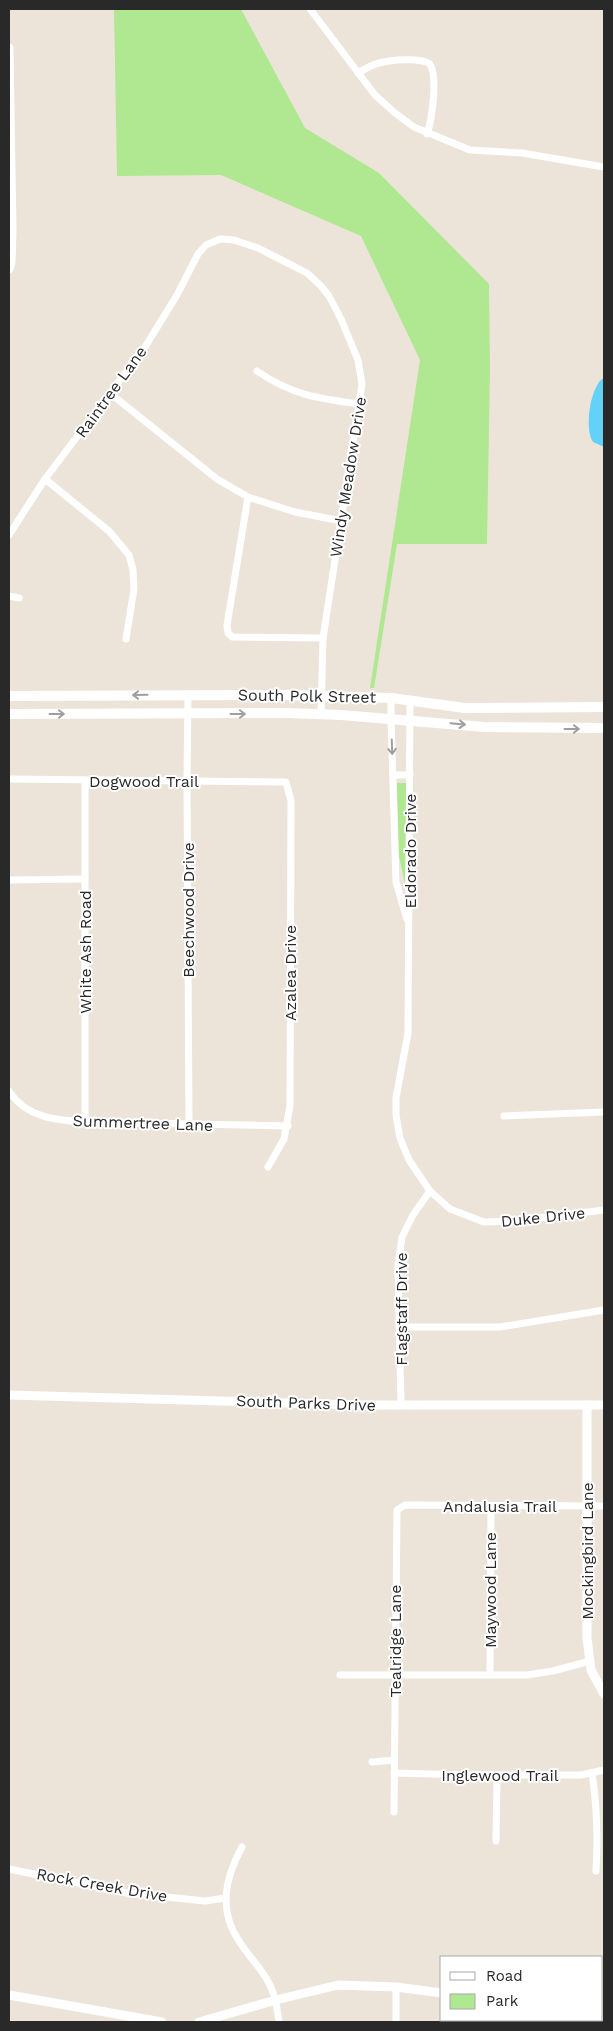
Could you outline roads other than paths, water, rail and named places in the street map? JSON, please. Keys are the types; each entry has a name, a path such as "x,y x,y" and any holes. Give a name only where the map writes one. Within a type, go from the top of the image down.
{"main road":[{"name":"South Polk Street","path":"9,696 322,696 391,698 464,708 604,707"},
{"name":"South Polk Street","path":"9,714 321,714 534,729 604,728"}],"street":[{"path":"310,9 384,104 405,121 426,134 470,150 528,153 604,167"},
{"path":"9,48 11,262 9,269"},
{"path":"358,73 384,62 424,60 430,64 433,71 433,114 426,134"},
{"name":"Windy Meadow Drive","path":"206,245 220,239 234,240 258,248 307,273 329,296 358,360 362,384 360,404 323,638 321,714"},
{"name":"Raintree Lane","path":"9,535 45,480 111,394 144,347 177,295 198,254 206,245"},
{"path":"257,371 293,392 360,404"},
{"path":"111,394 218,479 248,497 295,512 342,521"},
{"path":"45,480 109,531 129,555 133,570 134,589 126,639"},
{"path":"248,497 228,615 228,632 232,637 323,638"},
{"path":"9,596 19,598"},
{"name":"Beechwood Drive","path":"188,695 189,1125"},
{"name":"Eldorado Drive","path":"391,698 390,719 396,882 409,926"},
{"name":"Eldorado Drive","path":"410,701 408,1033 396,1098 396,1115 400,1138 408,1160 430,1192"},
{"name":"Eldorado Drive","path":"392,775 410,775"},
{"name":"Dogwood Trail","path":"9,779 278,782"},
{"name":"White Ash Road","path":"85,781 86,1122"},
{"name":"Azalea Drive","path":"268,1166 284,1140 288,1126 290,1106 291,801 286,782 278,782"},
{"path":"9,880 85,879"},
{"name":"Summertree Lane","path":"10,1097 26,1110 55,1120 189,1125 288,1126"},
{"path":"504,1116 604,1112"},
{"name":"Duke Drive","path":"430,1192 450,1209 484,1222 514,1221 604,1210"},
{"name":"Flagstaff Drive","path":"401,1405 398,1264 402,1237 413,1215 430,1192"},
{"path":"399,1327 500,1327 604,1310"},
{"name":"South Parks Drive","path":"9,1394 401,1405 604,1405"},
{"name":"Mockingbird Lane","path":"587,1405 586,1601 590,1661 592,1670 604,1694"},
{"name":"Andalusia Trail","path":"397,1510 405,1505 604,1506"},
{"name":"Maywood Lane","path":"490,1674 491,1506"},
{"name":"Tealridge Lane","path":"394,1812 397,1510"},
{"path":"340,1675 526,1675 553,1671 590,1661"},
{"path":"372,1762 394,1760"},
{"name":"Inglewood Trail","path":"394,1773 581,1775 604,1770"},
{"path":"592,1773 601,1838 596,1871"},
{"path":"496,1841 497,1775"},
{"path":"242,1847 232,1865 226,1882 228,1923 238,1941 267,1979 276,2000 279,2022"},
{"name":"Rock Creek Drive","path":"9,1869 127,1893 205,1901 226,1898"},
{"path":"199,2022 338,1985 396,1987 440,1993"},
{"path":"396,1987 396,2022"},
{"path":"9,1996 160,2022"}],"water":[{"path":"602,379 604,379 604,447 593,442 589,428 590,409 594,391"}]}
